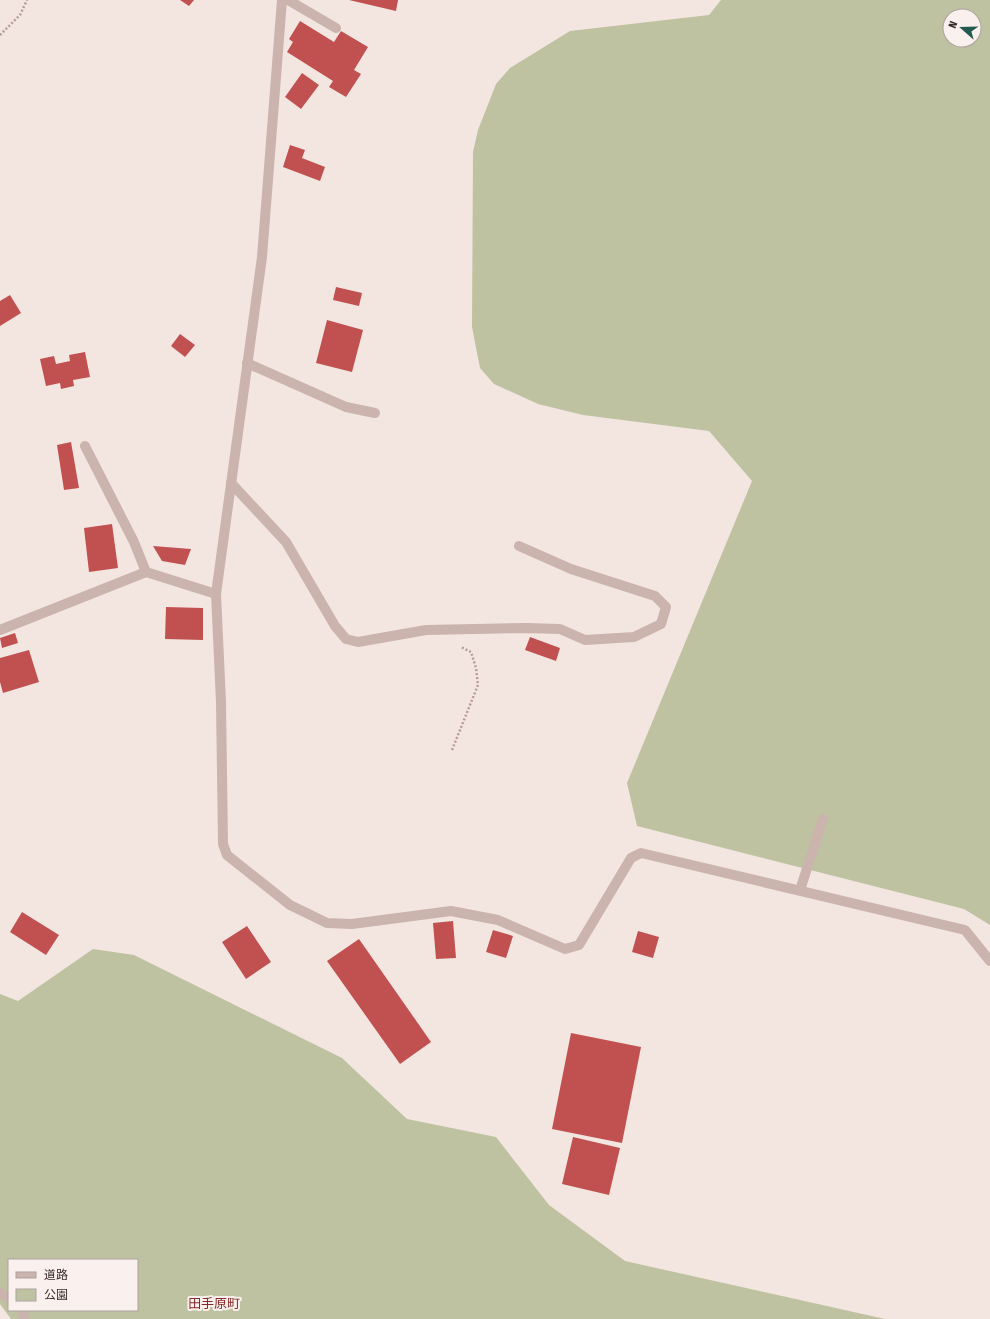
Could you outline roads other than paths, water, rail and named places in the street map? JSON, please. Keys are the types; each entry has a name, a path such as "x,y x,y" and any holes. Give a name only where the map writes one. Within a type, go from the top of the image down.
{"street":[{"path":"282,0 262,257 246,363 216,594 221,702 223,844 226,855 268,889 305,914 327,923 352,924 451,911 498,920 565,949 579,945 631,858 641,852 965,930 990,961"},
{"path":"288,0 336,28"},
{"path":"246,363 346,407 375,413"},
{"path":"85,446 134,542 146,572"},
{"path":"231,483 286,542 335,626 346,639 358,642 426,630 526,628 560,629 585,640 634,637 661,624 666,607 655,596 571,569 519,546"},
{"path":"0,630 146,572 216,594"},
{"path":"800,890 823,819"}],"district":[{"name":"田手原町","path":"214,1303"}]}
